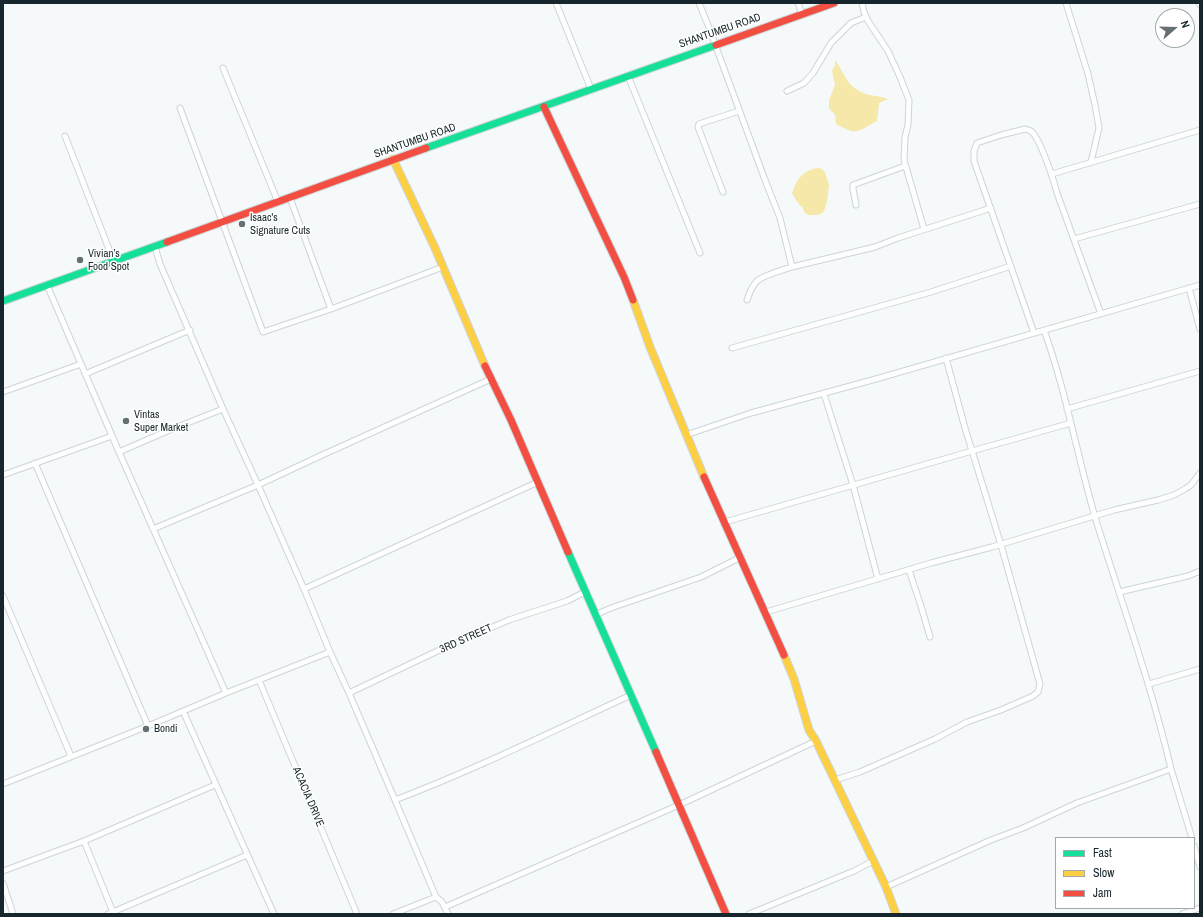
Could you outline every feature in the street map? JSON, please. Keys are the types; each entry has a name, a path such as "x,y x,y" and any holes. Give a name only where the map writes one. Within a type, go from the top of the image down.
{"street":[{"path":"556,3 591,89"},
{"path":"699,3 780,218 792,268"},
{"path":"798,3 802,14"},
{"name":"SHANTUMBU ROAD","path":"3,301 222,223 393,159 544,107 715,44 834,3"},
{"path":"862,3 866,16 888,51 900,77 908,100 908,125 904,147 905,166 924,230"},
{"path":"1066,3 1088,74 1099,128 1091,162"},
{"path":"787,91 804,84 813,73 831,43 851,23 866,16"},
{"path":"223,68 278,202"},
{"path":"628,76 700,254"},
{"path":"544,107 624,276 650,346 694,455 781,646 794,679 809,730 816,741 886,887 896,914"},
{"path":"180,108 263,332 331,309 443,267"},
{"path":"723,192 698,127 699,124 739,111"},
{"path":"1034,333 974,161 974,151 977,143 986,139 1026,129 1030,130 1035,135 1052,174 1101,314"},
{"path":"1052,174 1200,130"},
{"path":"65,136 114,262"},
{"path":"393,159 443,267 491,379 511,420 726,914"},
{"path":"856,205 853,189 853,185 855,183 905,166"},
{"path":"290,198 331,309"},
{"path":"1074,239 1200,204"},
{"path":"747,300 753,286 757,281 779,271 875,247 898,238 991,208"},
{"path":"154,247 223,409 304,589 436,897 442,902 448,914"},
{"path":"732,348 931,292 1011,266"},
{"path":"47,285 153,530 226,693"},
{"path":"686,435 751,414 1200,285"},
{"path":"1189,288 1200,328"},
{"path":"85,374 190,330"},
{"path":"1044,330 1071,423 1095,516 1149,684 1171,769 1192,837"},
{"path":"835,780 860,772 935,739 967,722 1001,710 1033,696 1038,692 1040,684 1002,544 972,450 946,358"},
{"path":"3,392 81,364"},
{"path":"1067,409 1200,371"},
{"path":"153,530 258,485 491,379"},
{"path":"824,394 853,485 878,579"},
{"path":"119,452 223,409"},
{"path":"725,522 972,450 1071,423"},
{"path":"3,475 112,436"},
{"path":"35,463 148,726"},
{"path":"766,612 1114,510 1174,495 1191,484 1200,473"},
{"path":"304,589 538,482"},
{"path":"595,615 701,577 741,557"},
{"path":"909,570 930,637"},
{"path":"1119,592 1175,579 1200,571"},
{"name":"3RD STREET","path":"349,693 446,647 520,616 567,601 585,592"},
{"path":"3,596 71,756"},
{"path":"3,784 330,652"},
{"path":"1149,684 1200,669"},
{"name":"ACACIA DRIVE","path":"259,680 357,914"},
{"path":"395,800 507,753 631,695"},
{"path":"183,711 274,914"},
{"path":"445,907 679,805 816,741"},
{"path":"886,887 1077,803 1171,769"},
{"path":"3,871 84,841 215,785"},
{"path":"84,841 110,913 248,855"},
{"path":"1195,849 1200,866"},
{"path":"748,914 854,871 873,861"},
{"path":"3,883 13,914"},
{"path":"393,914 436,897"},
{"path":"1182,914 1200,908"}],"shaded area":[{"path":"835,59 847,80 855,88 866,94 888,99 879,103 877,121 861,130 853,131 836,124 835,115 829,108 829,100 835,85 832,71 835,65"},
{"path":"818,168 825,172 829,185 827,202 824,211 821,214 808,215 804,212 803,208 797,202 792,193 798,180 804,173"}],"traffic: fast":[{"path":"426,148 716,45"},
{"path":"3,301 167,242"},
{"path":"568,552 656,752"}],"traffic: slow":[{"path":"393,159 435,248 485,366"},
{"path":"633,300 650,347 704,477"},
{"path":"784,655 794,679 809,730 816,741 886,887 896,914"}],"traffic: jam":[{"path":"716,45 834,3"},
{"path":"544,107 624,277 633,300"},
{"path":"167,242 426,148"},
{"path":"485,366 511,420 568,552"},
{"path":"704,477 784,655"},
{"path":"656,752 726,914"}],"place":[{"name":"Isaac's Signature Cuts","path":"242,224"},
{"name":"Vivian’s Food Spot","path":"80,260"},
{"name":"Vintas Super Market","path":"126,421"},
{"name":"Bondi","path":"146,729"}]}
